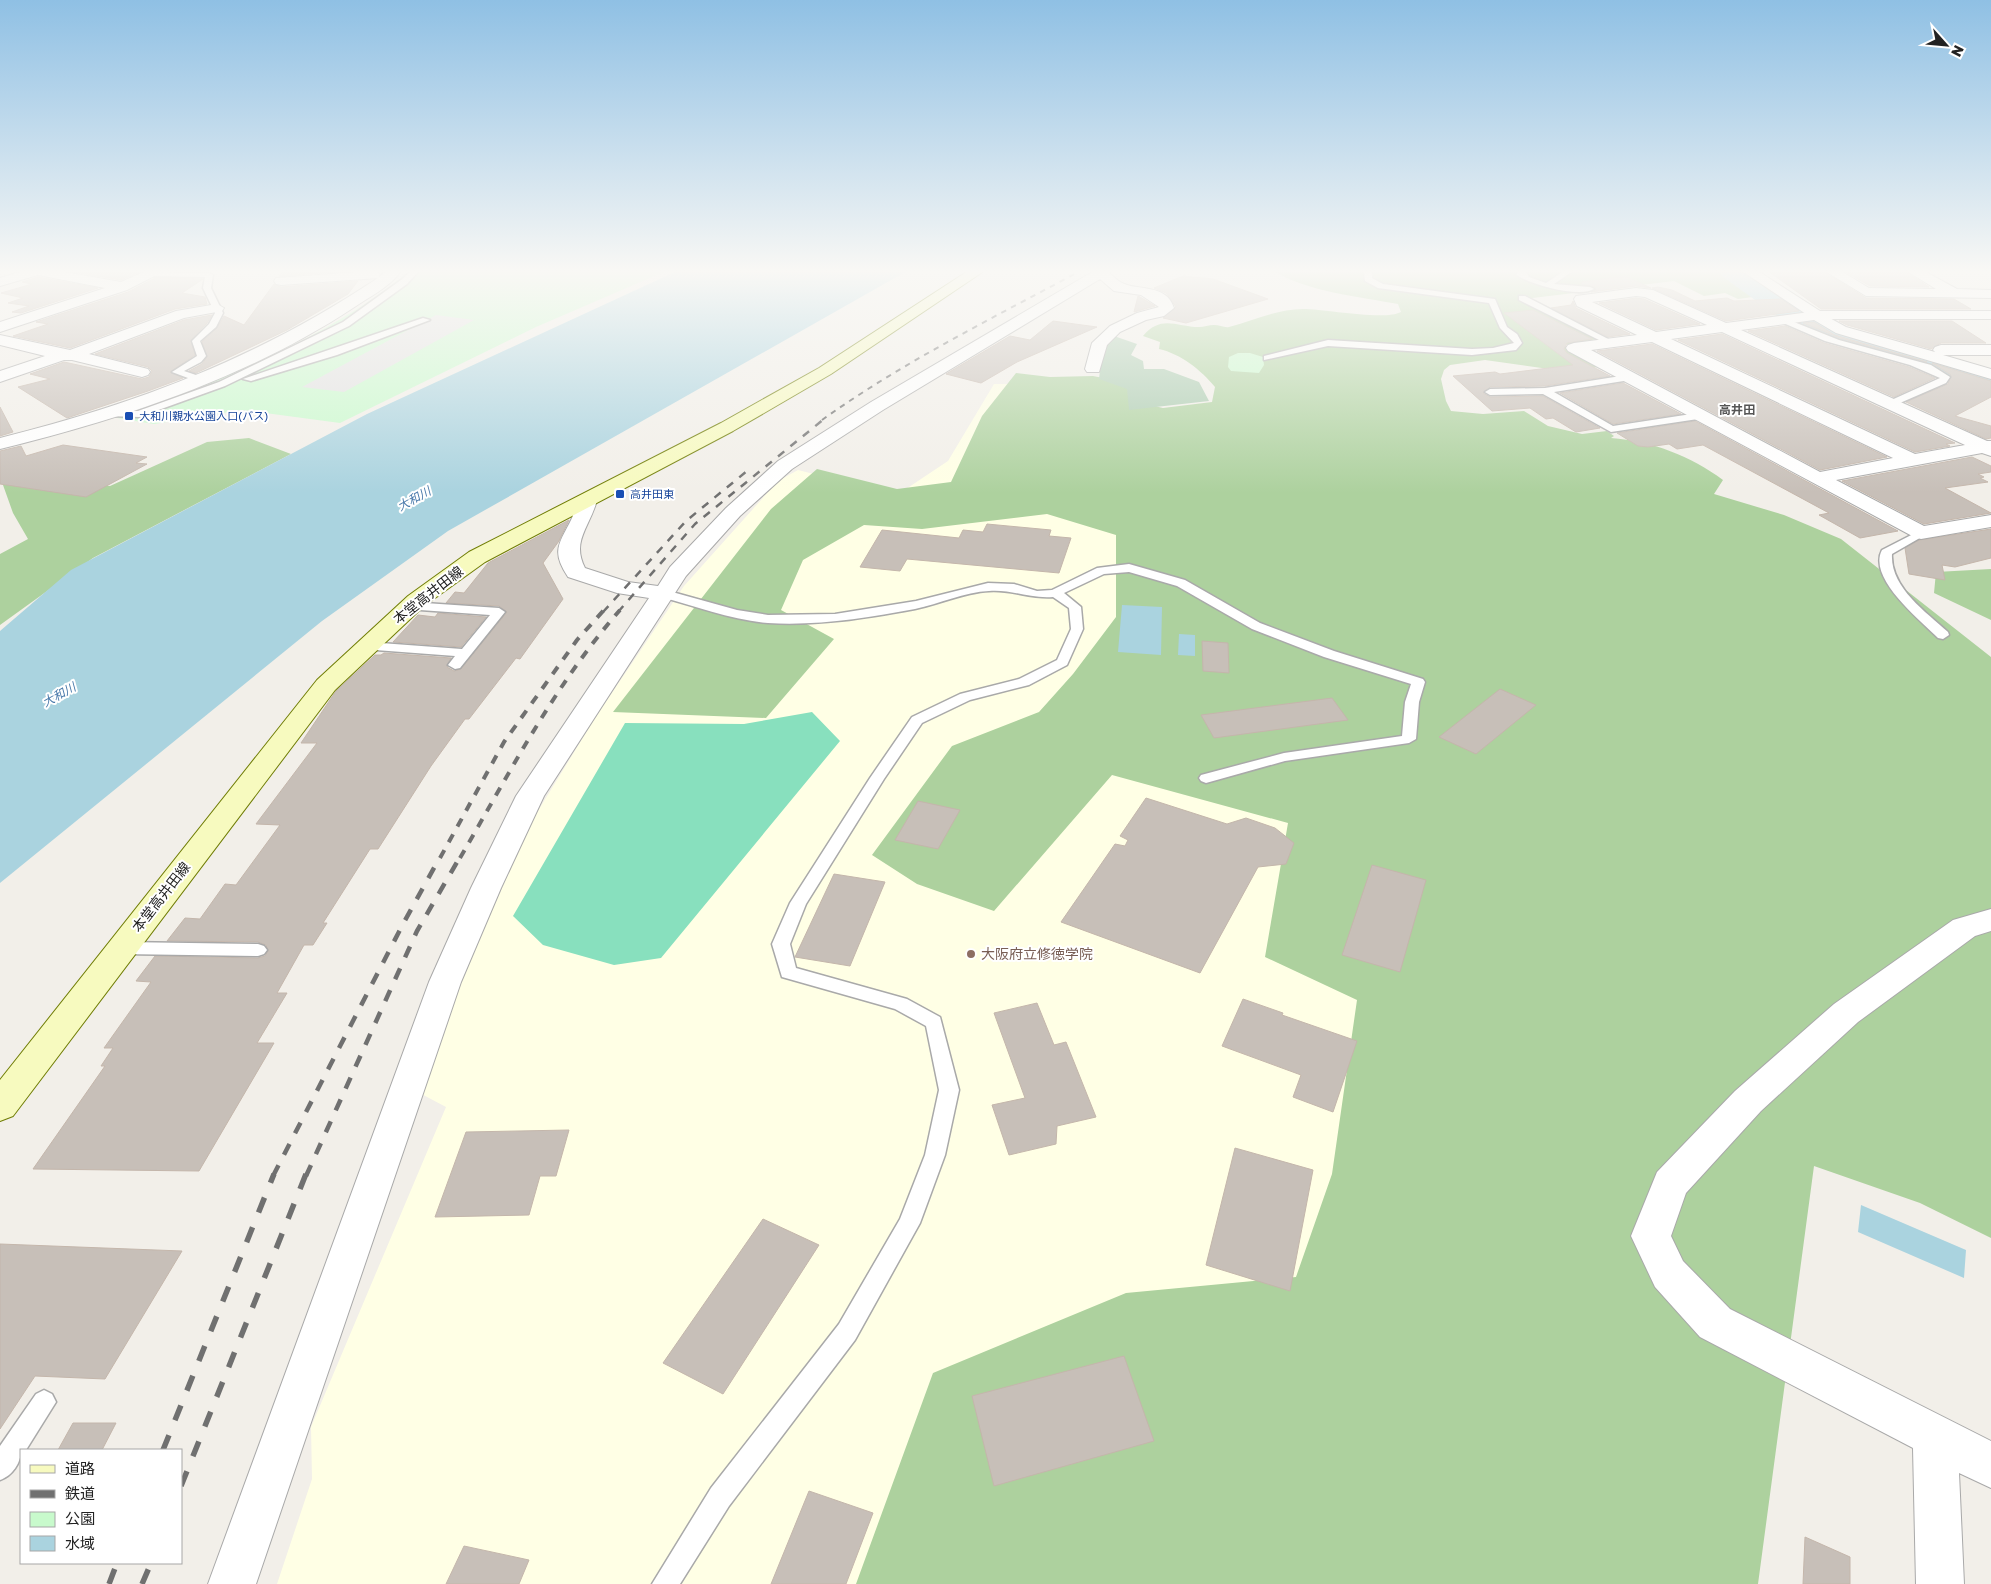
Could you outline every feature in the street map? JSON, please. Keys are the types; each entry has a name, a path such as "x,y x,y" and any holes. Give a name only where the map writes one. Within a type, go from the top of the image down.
{"main road":[{"name":"本堂高井田線","path":"0,1106 326,685 410,606 478,557 727,427 825,371 865,345"}],"street":[{"path":"22,345 142,372"},
{"path":"5,373 95,345"},
{"path":"0,444 37,435 200,379 274,345"},
{"path":"232,1584 398,1110 445,982 486,888 530,796 678,572 733,512 785,464 877,406 980,345"},
{"path":"1093,369 1099,345"},
{"path":"1592,345 1574,348 1698,416 1921,533 1991,521"},
{"path":"1669,345 1914,461"},
{"path":"1763,345 1990,448"},
{"path":"1890,345 1991,374"},
{"path":"1907,350 1991,350"},
{"path":"1817,478 1990,448"},
{"path":"587,500 581,521 569,538 567,555 576,572 625,588 665,594"},
{"path":"1991,920 1964,928 1846,1013 1748,1101 1670,1184 1651,1236 1669,1274 1714,1323 1991,1465"},
{"path":"1934,1437 1940,1584"}],"lane":[{"path":"198,345 202,356 176,372 200,379"},
{"path":"107,412 139,414 222,384 303,345"},
{"path":"170,403 357,345"},
{"path":"1267,358 1320,345"},
{"path":"1359,345 1472,352 1516,347 1517,345"},
{"path":"1849,345 1922,366 1945,377 1944,381 1890,404"},
{"path":"1490,392 1545,391 1627,378"},
{"path":"1545,391 1612,429 1698,416"},
{"path":"1921,533 1886,552 1885,566 1900,594 1943,635"},
{"path":"665,594 736,614 768,619 835,618 916,605 988,587 1014,588 1036,595 1055,593 1101,571 1129,568 1181,583 1256,626 1329,654 1418,682 1412,702 1408,739 1284,758 1206,778"},
{"path":"664,1584 720,1497 847,1332 909,1222 935,1155 949,1090 934,1022 901,1004 788,972 781,944 798,902 877,778 917,720 965,697 1024,682 1062,662 1077,629 1075,607 1055,593"},
{"path":"410,606 499,612 455,665"},
{"path":"367,646 465,653"},
{"path":"122,948 258,950"},
{"path":"0,1468 44,1402"}],"shaded area":[{"path":"380,345 429,345 344,392 302,387"},
{"path":"1103,345 1136,345 1131,355 1143,361 1144,369 1164,369 1199,382 1209,401 1129,410 1127,389 1099,379"},
{"name":"大阪府立修徳学院","path":"994,384 1096,384 1440,634 1345,1285 1052,1584 277,1584 312,1479 311,1427 446,1107 412,1089 533,819 595,718 684,586 778,481 798,470 897,495 948,461"}],"green space":[{"path":"292,345 499,345 340,423 242,410 154,424 117,418"},
{"path":"1160,345 1563,345 1599,367 1563,371 1485,360 1450,365 1444,370 1441,379 1446,401 1451,411 1483,414 1524,411 1548,426 1582,434 1607,431 1614,436 1611,438 1641,442 1684,457 1711,471 1723,480 1714,494 1784,515 1841,539 1991,657 1991,1238 1920,1203 1814,1166 1758,1584 856,1584 933,1373 1126,1293 1296,1277 1332,1174 1357,1000 1265,957 1288,823 1112,775 994,911 917,884 872,855 952,746 1039,712 1073,674 1116,617 1116,535 1047,514 922,529 864,525 803,560 781,610 834,639 766,718 613,712 771,509 817,469 897,489 951,482 982,416 1016,373 1050,377 1093,376 1129,383 1138,402 1163,408 1212,402 1215,387 1203,375 1190,363 1159,349"},
{"path":"1238,353 1250,353 1263,357 1264,365 1259,373 1231,371 1228,367 1229,357"},
{"path":"249,438 291,454 93,558 0,625 0,554 28,539 13,513 3,485 49,479 110,486 207,442"},
{"path":"1991,569 1991,620 1934,593 1936,572"},
{"path":"812,712 840,741 661,958 614,965 543,945 513,916 625,723 744,724"}],"water":[{"name":"大和川","path":"517,345 777,345 448,531 322,621 0,883 0,631 71,570 367,414"},
{"path":"1122,605 1162,607 1161,655 1118,652"},
{"path":"1179,634 1195,635 1195,656 1178,655"},
{"path":"1861,1205 1966,1250 1964,1278 1858,1232"}],"building":[{"path":"55,345 78,345 70,348"},
{"path":"119,345 192,345 195,355 170,372 183,378 67,418 18,387 50,379 30,374 64,362 142,379 149,377 152,371 148,367 95,354"},
{"path":"203,345 255,345 196,373 189,371 202,364 207,357"},
{"path":"995,345 1056,345 1017,362 981,383 946,374"},
{"path":"1546,345 1566,345 1564,349 1567,353 1610,376 1545,386 1490,387 1483,393 1490,397 1543,396 1600,428 1576,432 1553,418 1546,419 1530,408 1492,411 1453,376 1495,372 1500,374 1573,365"},
{"path":"1654,345 1887,457 1820,470 1597,351"},
{"path":"1688,345 1745,345 1955,443 1946,444 1950,446 1915,452"},
{"path":"1779,345 1831,345 1909,367 1935,378 1894,397"},
{"path":"1865,345 1869,345 1927,362"},
{"path":"1917,345 1938,345 1931,349"},
{"path":"1932,363 1991,381 1991,397 1955,416 1991,426 1991,438 1986,439 1906,402 1948,384 1951,375"},
{"path":"1623,383 1681,414 1613,424 1560,393"},
{"path":"0,407 13,432 0,436"},
{"path":"1695,421 1898,531 1860,538 1819,515 1829,513 1703,445 1677,449 1669,444 1648,447 1638,446 1617,433"},
{"path":"63,445 147,457 136,463 147,464 86,497 0,484 0,451 21,446 26,456"},
{"path":"1972,457 1991,466 1991,472 1978,474 1984,477 1980,478 1988,482 1945,488 1991,513 1924,524 1842,481"},
{"path":"569,520 559,541 543,563 563,599 520,659 516,658 469,719 465,719 431,766 378,849 370,849 323,923 327,923 313,945 304,945 277,993 287,993 257,1043 274,1043 199,1171 33,1169 105,1066 101,1066 113,1048 104,1048 151,982 136,981 155,956 258,958 265,956 268,951 266,945 258,942 167,941 185,918 200,919 225,884 236,885 280,825 256,824 317,743 301,743 336,691 375,655 384,653 451,658 447,667 454,671 461,669 507,612 499,606 446,603 455,592 464,593 488,563"},
{"path":"987,524 1051,530 1049,536 1071,538 1059,573 907,559 900,571 860,567 882,530 959,538 963,530 983,532"},
{"path":"1991,529 1991,558 1955,567 1942,565 1945,580 1909,574 1905,548 1919,540"},
{"path":"438,613 486,617 461,647 393,642 418,615 435,617"},
{"path":"1202,641 1228,643 1229,673 1203,671"},
{"path":"1500,689 1536,705 1476,754 1439,737"},
{"path":"1332,698 1348,720 1214,738 1201,715"},
{"path":"1146,798 1227,824 1246,818 1275,828 1294,843 1286,864 1258,867 1200,973 1061,922 1115,844 1125,846 1128,840 1120,836"},
{"path":"918,801 960,810 938,849 895,840"},
{"path":"1372,865 1426,880 1400,972 1342,955"},
{"path":"834,874 885,882 850,966 795,957"},
{"path":"1243,999 1283,1013 1282,1015 1357,1041 1333,1112 1293,1097 1301,1075 1222,1046"},
{"path":"1037,1003 1054,1045 1066,1042 1096,1117 1057,1126 1056,1144 1009,1155 992,1105 1025,1098 994,1013"},
{"path":"569,1130 556,1176 540,1176 529,1215 435,1217 466,1132"},
{"path":"1235,1148 1313,1170 1290,1291 1206,1265"},
{"path":"763,1219 819,1245 723,1394 663,1363"},
{"path":"0,1244 182,1251 105,1379 35,1376 0,1429"},
{"path":"1124,1356 1154,1441 994,1486 972,1396"},
{"path":"73,1423 116,1423 103,1449 59,1449"},
{"path":"809,1491 873,1513 846,1584 771,1584"},
{"path":"1805,1537 1850,1557 1850,1584 1803,1584"},
{"path":"464,1546 529,1560 519,1584 446,1584"}],"waterway":[{"path":"1873,345 1991,379"}],"railway":[{"path":"822,420 884,379 943,345"},
{"path":"618,612 695,524 824,419"},
{"path":"603,612 686,521 747,471"},
{"path":"440,858 504,742 577,640 604,610"},
{"path":"460,858 534,730 574,668 620,610"},
{"path":"274,1174 403,924 440,857"},
{"path":"306,1176 417,931 460,857"},
{"path":"163,1449 274,1174"},
{"path":"182,1484 306,1174"},
{"path":"109,1584 117,1564"},
{"path":"142,1584 151,1564"}],"place":[{"name":"大和川親水公園入口(バス)","path":"129,416"},
{"name":"高井田東","path":"620,494"},
{"name":"大阪府立修徳学院","path":"971,954"}],"district":[{"name":"高井田","path":"1737,410"}]}
